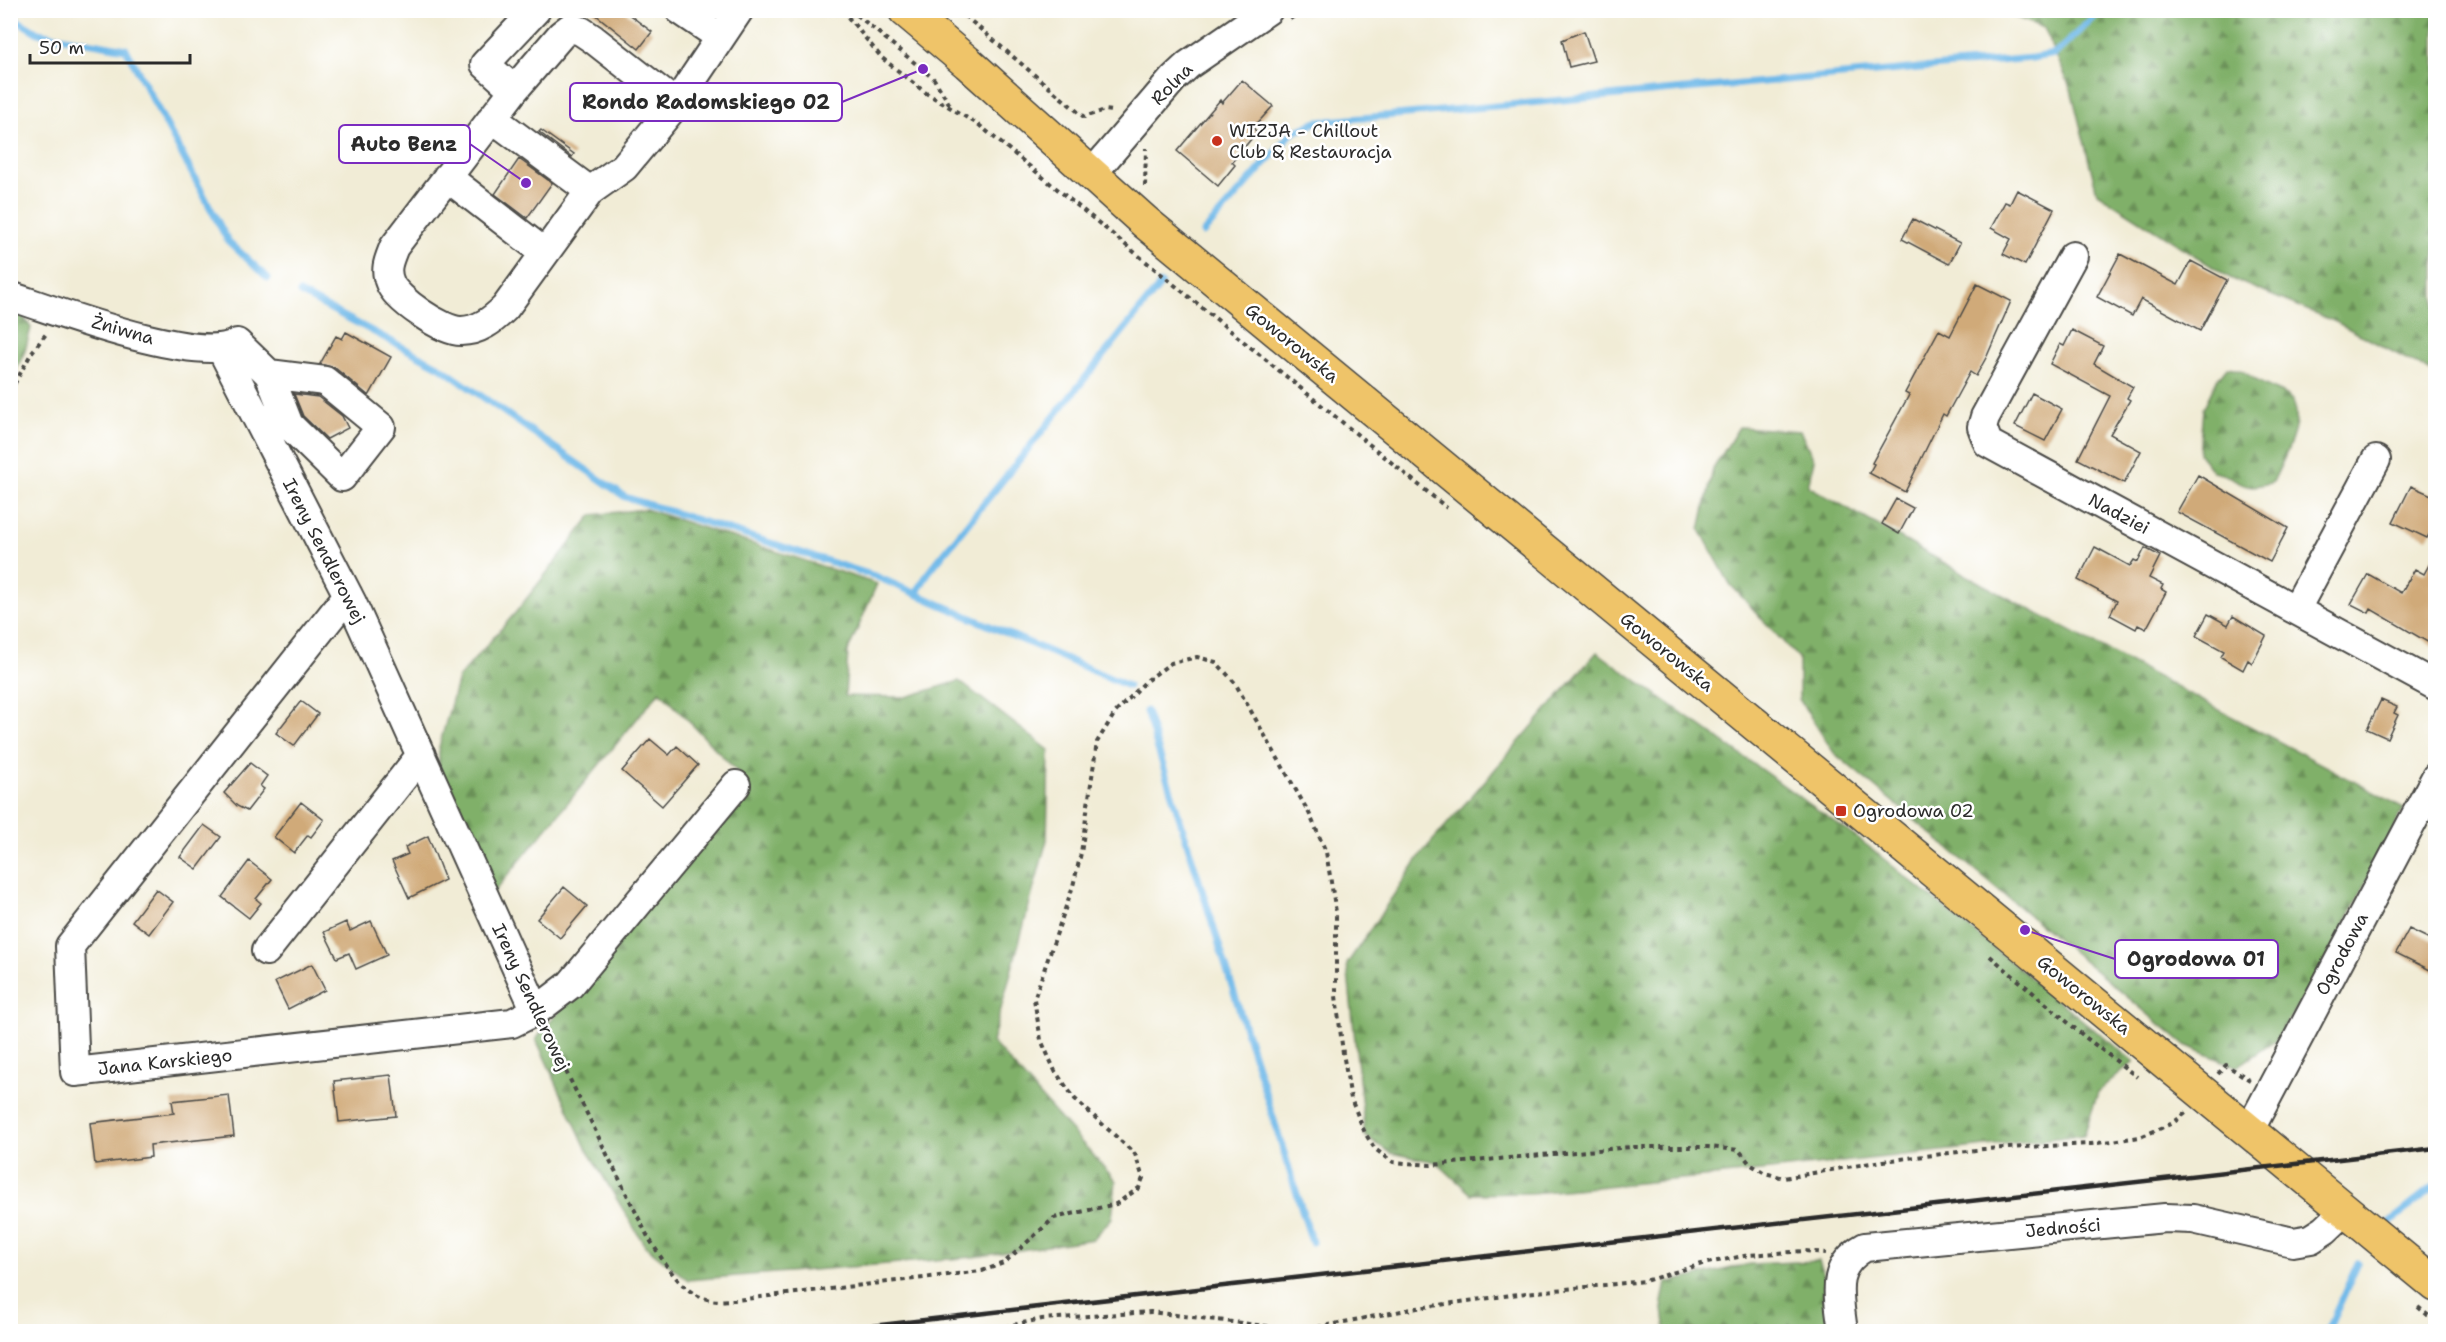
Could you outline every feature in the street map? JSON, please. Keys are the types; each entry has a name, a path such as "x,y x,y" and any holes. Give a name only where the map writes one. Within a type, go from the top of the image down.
{"main road":[{"name":"Goworowska","path":"905,10 968,63 1163,237 2436,1286"}],"street":[{"path":"514,90 485,64 536,10"},
{"path":"680,10 720,37"},
{"path":"676,104 582,31 570,28 561,35 514,90 390,256 386,265 389,282 397,295 439,324 460,331 479,327 493,320 505,308 590,191 624,167 676,104 739,10"},
{"name":"Rolna","path":"1091,175 1173,79 1188,65 1268,10"},
{"path":"492,118 590,191"},
{"path":"447,177 545,253"},
{"name":"Nadziei","path":"2073,256 1985,417 1982,427 1988,443 2436,686"},
{"name":"Żniwna","path":"10,296 187,348 229,346"},
{"path":"229,346 269,374"},
{"name":"Ireny Sendlerowej","path":"229,346 348,595 536,1011"},
{"path":"2296,609 2376,460"},
{"name":"Jana Karskiego","path":"348,595 70,946 75,1072 512,1023 536,1011"},
{"path":"266,951 421,755"},
{"name":"Ogrodowa","path":"2250,1131 2436,777"},
{"path":"536,1011 570,985 736,786"},
{"name":"Jedności","path":"1851,1255 1865,1246 2165,1218 2193,1219 2293,1242 2311,1239 2325,1230 2345,1211"},
{"path":"1843,1332 1838,1287 1842,1267 1851,1255"}],"path":[{"path":"842,10 882,58 926,93 951,106 934,79 856,14 848,15"},
{"path":"958,10 1084,117 1105,110"},
{"path":"1134,126 1147,137 1144,197"},
{"path":"10,392 32,351 62,313"},
{"name":"Ireny Sendlerowej","path":"536,1011 648,1237 685,1286 706,1299 736,1300 982,1271 1004,1263 1054,1218 1116,1204 1139,1188 1143,1178 1134,1154 1075,1099 1055,1071 1041,1040 1034,999 1073,886 1081,853 1097,742 1114,713 1146,681 1171,663 1197,657 1216,663 1235,683 1309,813 1326,852 1336,912 1336,996 1351,1099 1365,1133 1375,1149 1393,1162 1431,1165 1631,1147 1708,1146 1739,1150 1750,1164 1765,1173 1784,1178 1883,1161 1984,1149 2091,1144 2140,1137 2173,1123 2186,1114"},
{"path":"978,1332 1042,1319 1151,1312 1290,1329 1318,1327 1494,1298 1645,1281 1702,1264 1749,1255 1805,1251 1851,1255"}],"green space":[{"path":"1999,11 2435,11 2435,374 2336,322 2230,278 2097,193 2071,89 2044,28"},
{"path":"11,304 17,306 31,328 25,351 11,381"},
{"path":"2227,367 2241,371 2285,394 2294,404 2296,414 2292,438 2273,482 2247,485 2213,472 2199,454 2203,409 2217,380"},
{"path":"1739,427 1800,431 1814,460 1808,486 1982,584 2404,808 2320,972 2275,1041 2237,1067 2185,1045 1834,753 1799,699 1799,659 1730,584 1700,530 1713,469"},
{"path":"645,509 877,584 848,651 845,696 906,697 959,681 1049,750 1047,840 992,1042 1116,1181 1112,1218 1093,1239 974,1257 688,1280 645,1246 586,1148 536,1039 748,783 660,691 490,897 438,805 439,747 458,678 516,612 592,515"},
{"path":"1597,652 1868,846 2134,1062 2098,1092 2084,1135 1724,1175 1532,1193 1471,1194 1436,1162 1391,1153 1365,1136 1347,964 1422,853"},
{"path":"1819,1261 1826,1281 1831,1331 1666,1331 1662,1302 1666,1283 1750,1264"}],"building":[{"path":"590,10 623,10 652,32 639,49"},
{"path":"1584,31 1594,61 1569,67 1562,40"},
{"name":"WIZJA - Chillout Club & Restauracja","path":"1242,80 1273,106 1253,128 1257,132 1232,162 1235,165 1218,186 1177,151 1220,100 1222,103"},
{"path":"541,130 574,154 572,157 539,132"},
{"path":"519,159 552,183 527,218 495,194"},
{"path":"2017,190 2054,209 2025,265 2003,254 2011,239 1991,228 2005,202 2010,204"},
{"path":"1913,219 1960,243 1949,264 1902,239"},
{"path":"2120,254 2178,285 2191,261 2227,280 2200,331 2141,299 2132,316 2097,297"},
{"path":"1977,284 2011,301 1976,376 1970,372 1946,416 1943,414 1905,492 1869,473 1874,464 1872,463 1909,395 1905,393 1939,330 1950,336"},
{"path":"2072,330 2103,346 2094,364 2133,387 2127,398 2130,400 2110,434 2141,451 2124,483 2078,459 2110,396 2050,364 2060,344 2064,346"},
{"path":"346,332 391,357 369,396 335,368 320,364 336,336 342,339"},
{"path":"2032,393 2062,409 2045,441 2015,426"},
{"path":"294,394 318,397 342,416 348,428 327,439 303,416"},
{"path":"2198,475 2288,528 2270,562 2177,512"},
{"path":"2411,486 2436,497 2436,522 2427,538 2393,522"},
{"path":"1896,499 1913,508 1899,534 1882,524"},
{"path":"2095,547 2130,566 2134,560 2138,562 2145,548 2160,556 2149,578 2163,585 2161,589 2166,592 2146,629 2138,625 2136,629 2110,615 2117,601 2078,580"},
{"path":"2436,552 2436,647 2371,609 2369,613 2351,604 2368,574 2401,593 2415,569 2424,574"},
{"path":"2208,614 2228,625 2233,616 2266,636 2252,663 2248,660 2243,670 2221,657 2224,651 2196,636"},
{"path":"2381,700 2397,707 2394,713 2398,715 2387,738 2367,729"},
{"path":"301,701 318,714 294,746 276,733"},
{"path":"650,739 669,755 677,746 698,765 662,806 622,771"},
{"path":"250,763 267,776 260,786 264,789 247,811 237,806 224,793"},
{"path":"301,802 324,820 311,837 308,835 294,853 274,837"},
{"path":"204,825 221,837 197,869 180,857"},
{"path":"428,836 445,880 409,898 392,861 408,854 405,847"},
{"path":"249,861 272,879 256,899 261,903 249,918 222,897"},
{"path":"564,887 587,906 560,938 537,919"},
{"path":"156,889 173,902 149,934 132,921"},
{"path":"371,921 387,955 356,969 349,953 337,958 324,932 346,922 350,931"},
{"path":"2409,929 2436,942 2436,973 2396,953"},
{"path":"312,964 325,990 288,1009 275,982"},
{"path":"391,1075 396,1116 339,1122 334,1081"},
{"path":"229,1095 234,1136 150,1145 151,1157 95,1164 90,1123 174,1113 172,1101"}],"waterway":[{"path":"1203,233 1292,133 1317,122 2032,58 2055,54 2101,10"},
{"path":"10,16 38,33 126,49 228,241 268,278"},
{"path":"916,594 928,573 1161,284"},
{"path":"300,293 440,367 625,497 875,576 1128,686"},
{"path":"1146,711 1312,1242"},
{"path":"2390,1222 2436,1185"},
{"path":"2327,1332 2358,1263"}],"railway":[{"path":"819,1332 2436,1148"}],"place":[{"name":"Rondo Radomskiego 02","path":"923,69"},
{"name":"WIZJA - Chillout Club & Restauracja","path":"1217,141"},
{"name":"Auto Benz","path":"526,183"},
{"name":"Ogrodowa 02","path":"1841,811"},
{"name":"Ogrodowa 01","path":"2025,930"}]}
